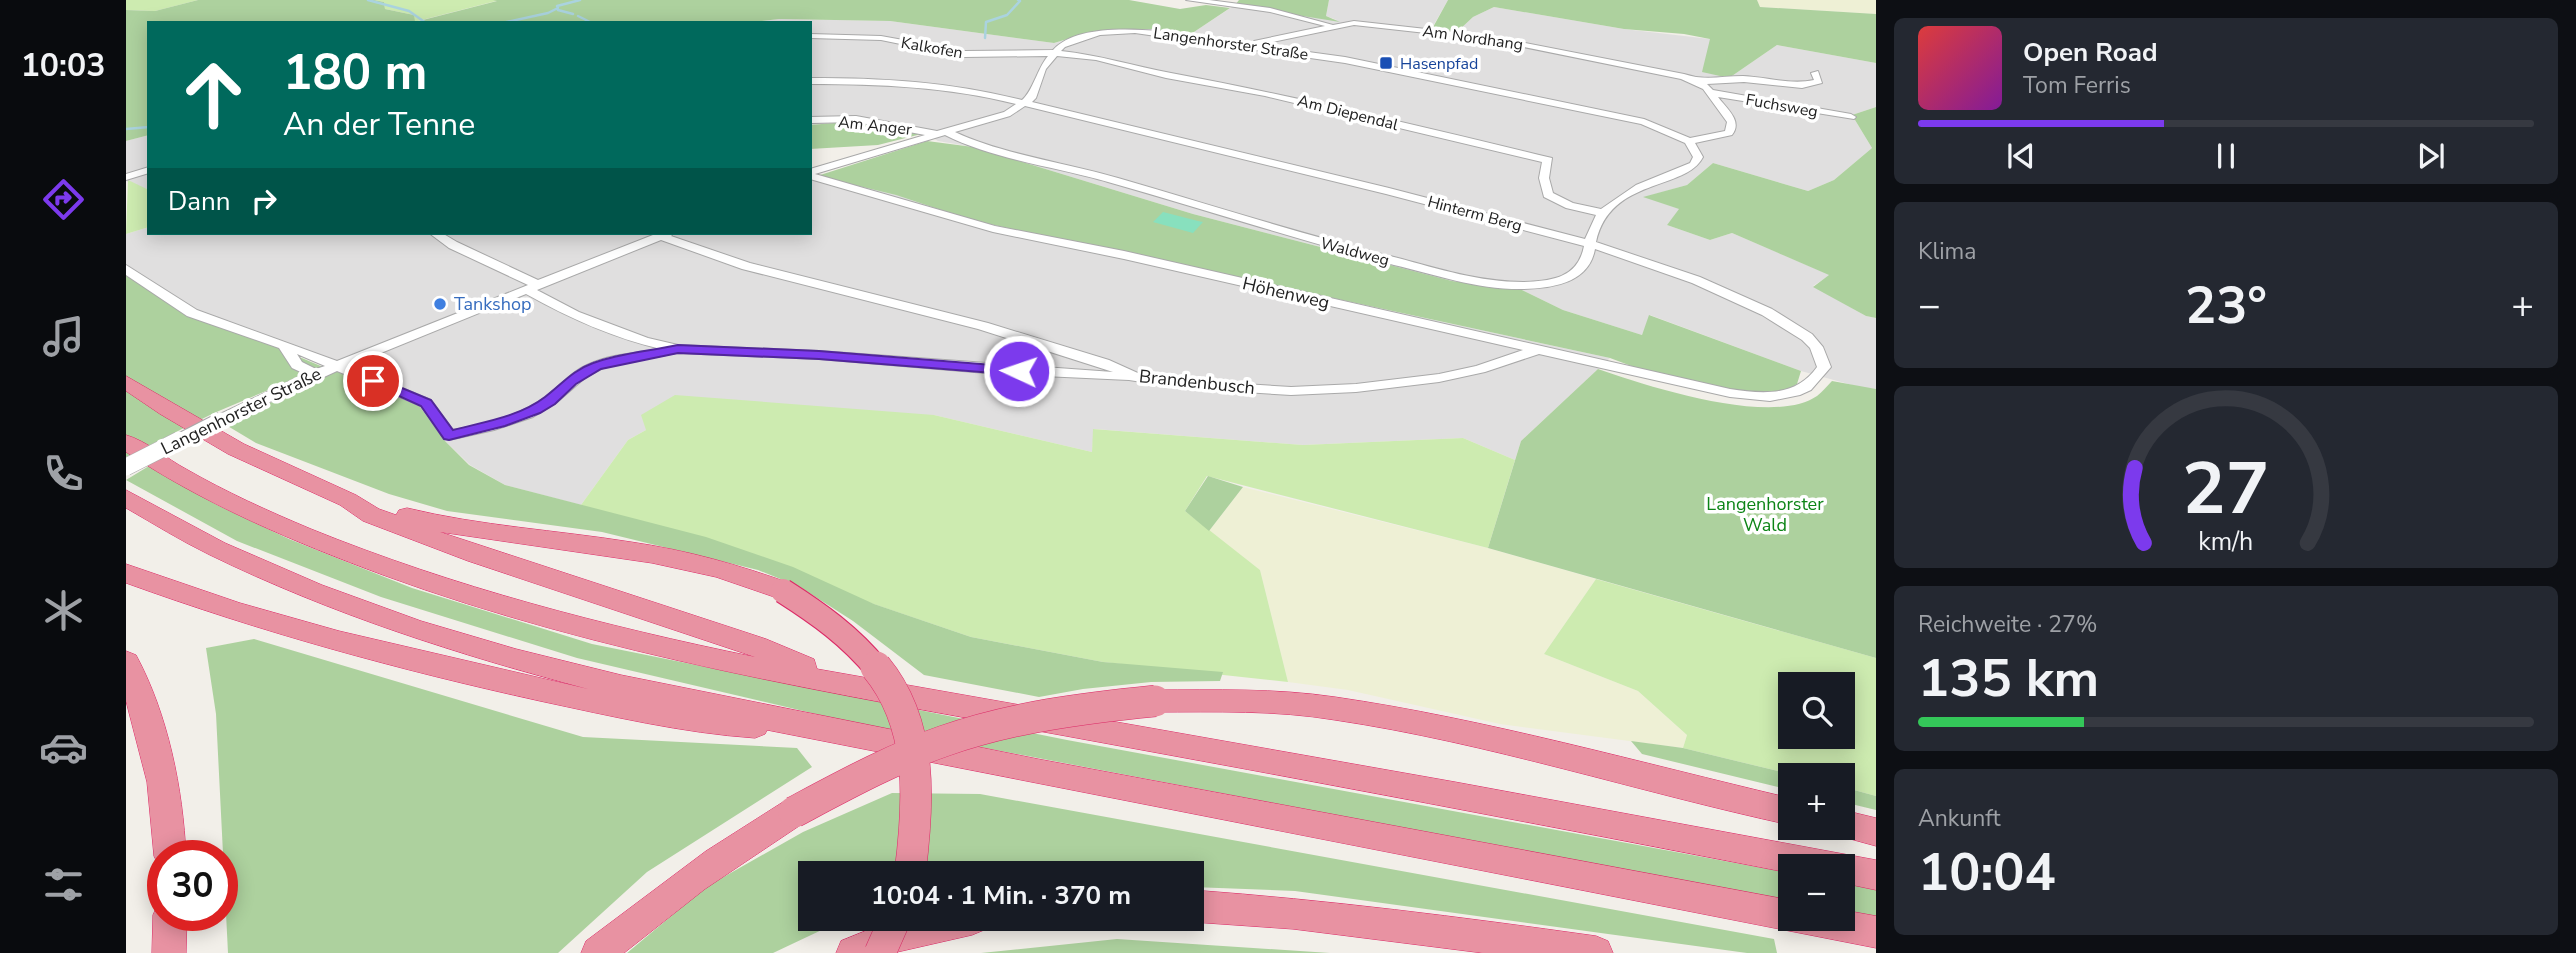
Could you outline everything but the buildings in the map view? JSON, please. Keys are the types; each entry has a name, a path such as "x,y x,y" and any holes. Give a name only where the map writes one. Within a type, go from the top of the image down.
{"highway":[{"path":"126,382 167,410 236,449 348,500 371,515 477,555 756,646 842,684"},
{"path":"126,442 190,481 312,539 395,571 574,625 842,684 1412,789 1455,794 1778,856"},
{"path":"126,498 201,541 268,572 407,625 615,685 821,729 1778,914"},
{"path":"348,500 467,529 687,560 752,578 783,591 820,612 865,651 894,694 914,757 919,794 911,861"},
{"path":"126,573 187,596 338,643 516,685 714,724 821,729"},
{"path":"126,662 145,710 160,768 170,840"},
{"path":"598,953 659,902 727,852 794,811 943,741 986,728 1064,711 1155,701 1261,701 1334,708 1447,729 1778,809"},
{"path":"1855,827 1876,832"},
{"path":"1855,870 1876,874"},
{"path":"1204,906 1416,927 1596,953"},
{"path":"1855,928 1876,932"},
{"path":"169,953 170,931"},
{"path":"880,953 890,931"},
{"path":"853,953 898,934 913,931"}],"street":[{"path":"1190,0 1270,10 1331,26"},
{"name":"Am Nordhang","path":"1248,45 1331,26 1367,23 1489,38 1670,73 1696,82 1712,93 1732,122 1728,133 1689,141"},
{"name":"Langenhorster Straße","path":"1054,53 1062,45 1079,38 1124,31 1147,31 1376,65 1644,122 1689,141"},
{"name":"Kalkofen","path":"812,37 881,38 949,52 980,55 1054,53"},
{"path":"812,173 1007,114 1026,103 1033,93 1042,68 1054,53"},
{"name":"Am Diependal","path":"1054,53 1111,60 1166,75 1265,93 1533,155 1548,160 1544,178 1548,195 1570,206 1603,213"},
{"name":"Am Nordhang","path":"1696,82 1744,79 1802,85 1819,80 1815,73"},
{"name":"Hinterm Berg","path":"812,81 874,80 928,84 1026,103 1389,191 1591,244 1720,290 1767,312 1807,337 1821,357 1824,368 1819,376 1800,392 1765,397"},
{"name":"Fuchsweg","path":"1712,93 1851,117"},
{"name":"Am Anger","path":"812,120 856,119 942,134"},
{"name":"Waldweg","path":"942,134 1087,172 1289,233 1465,278 1516,284 1554,282 1583,269 1596,223 1603,213"},
{"path":"1603,213 1626,196 1694,165 1698,160 1698,153 1689,141"},
{"path":"126,177 147,171"},
{"name":"Höhenweg","path":"812,175 993,229 1540,349 1690,385 1765,397"},
{"path":"438,235 533,287 574,315 634,338 678,349 819,355 924,365 1137,377"},
{"name":"Langenhorster Straße","path":"126,467 316,374 659,235"},
{"name":"Brandenbusch","path":"659,235 746,266 983,326 1104,363 1137,377 1180,384 1256,390 1356,388 1439,378 1480,369 1540,349"},
{"path":"126,269 192,313 337,366 426,403 449,435 500,423 535,410 550,401 571,381 596,366 678,349"},
{"path":"284,346 297,365 316,374"}],"shaded area":[{"path":"1329,0 1448,0 1432,28 1457,32 1473,17 1494,7 1624,29 1710,39 1729,78 1777,45 1876,63 1876,107 1852,115 1872,148 1834,180 1808,191 1713,163 1687,185 1645,197 1680,209 1667,225 1710,240 1732,233 1830,275 1813,286 1866,316 1876,318 1876,389 1801,371 1650,315 1642,335 1563,310 1522,290 1452,281 1193,214 973,147 938,141 925,133 858,121 812,125 812,21 760,21 779,19 890,21 1054,43 1091,32 1121,29 1152,29 1191,34 1235,5 1337,20 1326,16"},
{"path":"147,136 147,189 126,181 126,141"},
{"path":"812,174 897,195 971,220 1610,358 1521,441 1515,460 1463,438 1303,445 1094,429 1092,452 934,415 646,430 628,440 581,505 505,485 470,465 445,441 418,404 160,298 126,274 126,234 147,228 147,235 812,235"}],"green space":[{"path":"126,0 198,0 155,11 126,10"},
{"path":"198,0 374,0 384,2 385,9 414,15 415,21 147,21 147,136 126,141 126,10 155,11"},
{"path":"374,0 500,0 418,21 414,21 414,15 385,9 384,2"},
{"path":"493,0 1129,0 1180,9 1206,5 1230,8 1191,34 1152,29 1121,29 1091,32 1054,43 890,21 419,21 497,1"},
{"path":"1239,0 1329,0 1326,16 1340,22 1235,5"},
{"path":"1448,0 1757,0 1760,7 1876,14 1876,63 1777,45 1729,78 1702,72 1710,39 1684,34 1624,29 1494,7 1473,17 1457,32 1432,29"},
{"path":"1757,0 1876,0 1876,14 1760,7"},
{"path":"1876,107 1876,318 1866,316 1813,287 1829,275 1732,233 1710,240 1667,225 1679,209 1643,197 1687,185 1713,163 1808,191 1834,180 1872,148 1852,115"},
{"path":"858,121 925,133 878,145 812,149 812,125"},
{"path":"927,141 973,147 1193,214 1452,281 1522,290 1563,310 1642,335 1649,315 1801,371 1797,384 1783,392 1762,394 1682,385 1610,358 971,220 896,195 817,176"},
{"path":"128,180 147,189 147,228 126,234"},
{"path":"1163,212 1203,222 1193,233 1153,222"},
{"path":"126,274 160,298 323,367 214,413 126,457"},
{"name":"Langenhorster Wald","path":"1598,369 1677,393 1741,406 1797,404 1817,396 1832,381 1876,389 1876,658 1488,548 1521,441"},
{"path":"336,370 418,404 445,441 469,465 505,485 706,537 793,567 874,604 971,637 1103,662 1223,672 1220,681 1151,682 1039,697 924,675 853,621 800,587 758,570 602,532 447,511 389,494 256,443 226,425"},
{"path":"675,395 934,415 1092,452 1093,429 1303,445 1463,438 1515,460 1488,548 1207,476 1185,511 1260,570 1288,682 1103,662 971,637 581,505 628,440 646,430 641,415"},
{"path":"149,466 217,505 289,539 412,588 592,644 1067,740 1778,871 1778,900 850,722 577,658 381,597 237,541 126,480"},
{"path":"1208,476 1243,487 1209,531 1185,511"},
{"path":"1243,487 1488,548 1596,579 1544,654 1638,691 1687,735 1683,748 1500,724 1348,690 1288,682 1260,570 1209,531"},
{"path":"1596,579 1876,658 1876,796 1855,790 1855,763 1778,763 1778,771 1683,748 1687,735 1638,691 1544,654"},
{"path":"254,639 583,737 797,748 812,767 647,872 558,953 228,953 227,931 238,931 238,840 222,840 216,714 206,648"},
{"path":"1631,741 1683,748 1778,771 1778,787 1642,754"},
{"path":"1855,790 1876,796 1876,810 1855,805"},
{"path":"892,793 980,794 1774,939 1777,953 1747,953 1295,891 1204,887 1204,861 798,861 798,931 820,931 773,953 627,953 706,887 803,832"},
{"path":"1855,885 1876,889 1876,918 1855,914"},
{"path":"1117,939 1330,953 981,953"}],"waterway":[{"path":"368,0 409,11 423,21"},
{"path":"511,21 548,13 558,8 557,6 580,0"},
{"path":"985,38 986,22 1007,15 1020,1 1018,0"},
{"path":"558,10 573,14"},
{"path":"578,16 588,21"},
{"path":"126,129 147,127"}],"place":[{"name":"Hasenpfad","path":"1386,63"},
{"name":"Tankshop","path":"440,304"}],"route":[{"path":"373,381 426,403 449,435 500,423 535,410 550,401 571,381 596,366 678,349 819,355 1019,371"}]}
